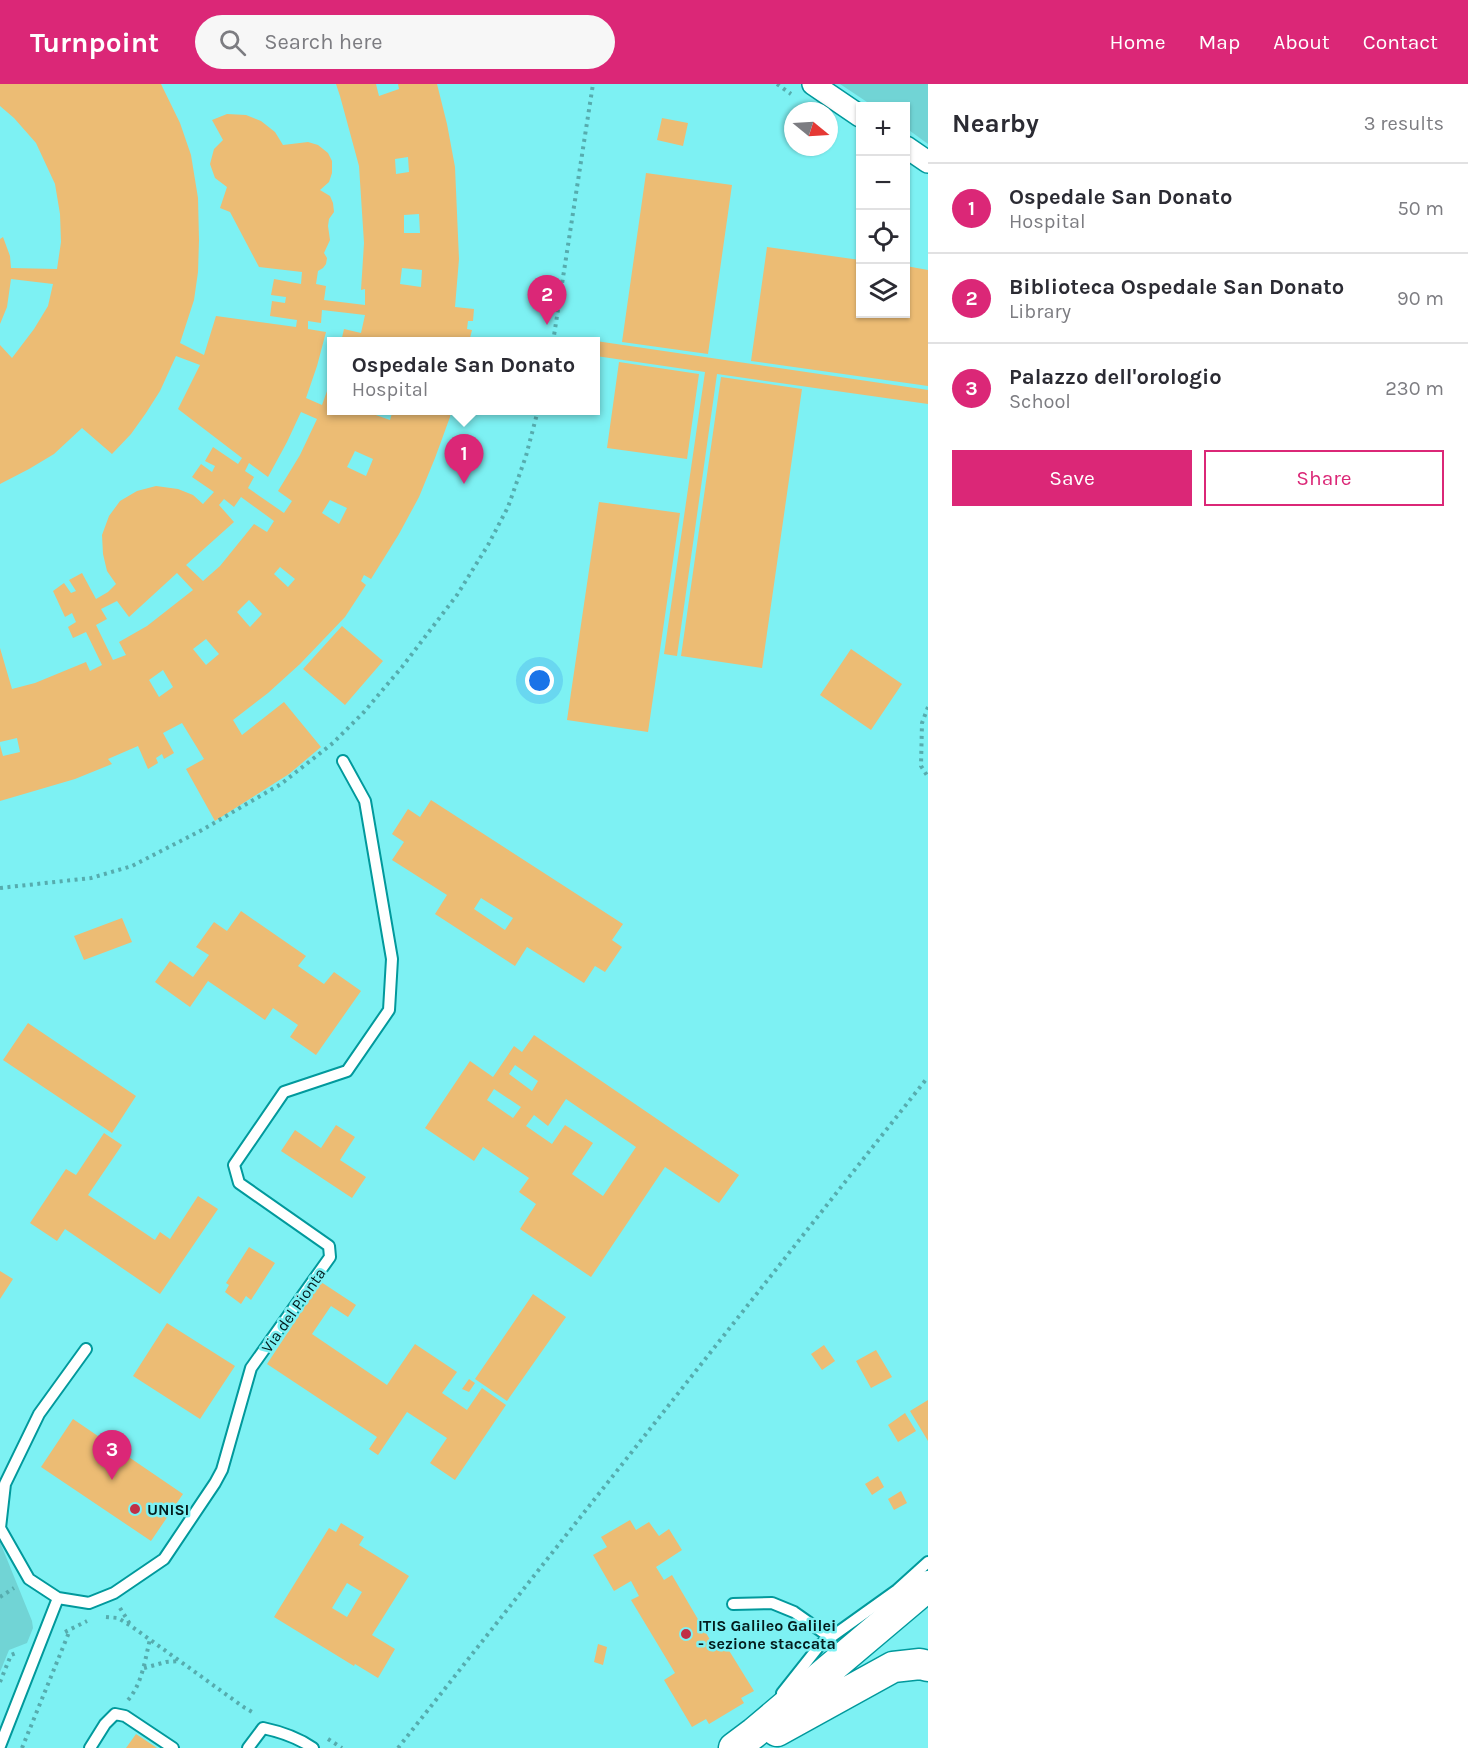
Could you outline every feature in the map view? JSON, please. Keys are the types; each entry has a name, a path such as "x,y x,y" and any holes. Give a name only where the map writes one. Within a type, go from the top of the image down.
{"main road":[{"path":"744,1743 928,1586"},
{"path":"744,1743 893,1667 920,1664 928,1666"}],"street":[{"path":"813,84 856,113"},
{"path":"910,150 928,162"}],"lane":[{"name":"Via del Pionta","path":"86,1348 39,1414 5,1484 0,1528 29,1579 58,1598 89,1603 114,1593 164,1559 222,1470 251,1368 330,1257 329,1246 238,1183 234,1165 284,1092 347,1071 389,1010 392,959 365,801 343,761"},
{"path":"744,1743 820,1645 897,1590 928,1562"},
{"path":"0,1746 58,1598"},
{"path":"733,1604 772,1603 794,1612 831,1638"},
{"path":"90,1748 105,1724 115,1714 125,1716 173,1748"},
{"path":"248,1748 262,1728 283,1732 300,1739 313,1748"}],"path":[{"path":"555,337 593,84"},
{"path":"0,888 91,878 132,866 202,830 282,784 333,743 364,712 402,667 457,595 508,507 526,456 537,415"},
{"path":"928,707 922,723 921,766 928,777"},
{"path":"398,1748 928,1077"},
{"path":"105,1616 118,1618 258,1716"},
{"path":"22,1748 70,1630 93,1618"},
{"path":"115,1714 132,1695 144,1668 150,1639"},
{"path":"144,1668 180,1661"}],"shaded area":[{"path":"840,84 928,84 928,144 910,131 910,102 867,102"},
{"path":"0,1542 33,1628 27,1643 9,1650 0,1672"}],"building":[{"path":"0,84 161,84 180,123 191,155 198,198 198,272 194,300 180,343 204,355 216,316 296,327 297,320 270,316 272,301 285,303 286,297 271,295 274,279 301,284 302,272 259,267 230,212 220,208 227,187 215,178 210,164 214,149 223,140 212,120 227,114 246,115 261,121 275,132 283,145 308,142 318,145 328,153 332,161 332,173 329,182 320,190 330,196 334,212 329,219 330,240 324,253 327,258 326,264 318,271 316,284 326,286 324,300 365,305 365,289 361,290 364,243 359,166 336,84 376,84 379,96 399,89 398,84 437,84 455,167 459,259 455,307 474,309 473,321 468,321 467,329 472,330 470,337 342,337 344,329 361,333 365,315 322,310 321,323 308,321 308,329 326,332 306,398 322,405 327,391 327,415 376,415 390,420 392,415 450,415 450,417 419,497 371,579 364,575 361,581 366,585 345,617 300,664 233,720 242,735 284,702 321,747 289,774 215,821 186,769 204,759 182,723 163,733 174,753 164,759 162,754 156,758 158,763 148,769 138,746 108,759 112,764 75,779 0,801 0,745 3,756 20,752 17,738 0,742 0,648 12,689 35,683 86,662 90,671 102,665 86,632 73,638 68,627 76,622 72,613 65,617 53,591 64,583 71,593 76,591 69,580 82,573 96,599 116,584 107,571 102,535 109,516 120,501 137,491 156,486 178,489 193,495 203,504 214,492 192,477 201,464 212,472 215,466 205,461 213,447 238,464 242,458 178,409 200,365 176,356 160,391 146,413 131,434 112,454 82,428 54,454 0,484 0,345 12,358 48,306 53,284 11,279 7,307 0,324 0,239 3,237 10,256 11,268 57,269 61,242 60,214 55,184 36,143 0,106","holes":["408,157 409,172 396,174 395,159","419,214 420,233 404,233 404,215","402,268 422,270 421,287 400,284","301,412 317,419 300,455 278,491 292,501 284,513 248,488 254,477 245,471 249,463 268,477","355,451 373,459 366,476 347,467","241,497 274,521 267,532 254,524 220,566 203,581 186,565 234,522 219,505 224,499 234,507","330,500 347,508 339,524 322,513","280,567 295,579 288,587 274,574","177,573 193,590 147,626 119,642 126,655 113,660 96,625 107,619 101,609 117,601 129,617","249,600 262,614 250,627 237,612","206,639 219,654 206,665 193,649","163,670 173,687 159,697 149,680"]},
{"path":"662,118 688,123 683,146 657,140"},
{"path":"646,173 732,185 708,354 622,342"},
{"path":"767,247 856,259 856,318 910,318 910,267 928,270 928,386 751,361"},
{"path":"600,342 928,390 928,404 717,374 677,656 664,654 705,372 600,357"},
{"path":"619,362 699,374 687,459 607,448"},
{"path":"721,377 802,389 762,668 681,656"},
{"path":"599,502 680,513 648,732 567,720"},
{"path":"342,626 383,661 345,705 303,669"},
{"path":"851,649 902,684 871,730 820,695"},
{"path":"431,800 623,924 612,940 622,947 605,972 595,966 584,983 527,947 515,966 435,914 447,895 392,860 404,842 392,834 408,809 420,817","holes":["481,898 513,918 505,930 474,909"]},
{"path":"241,911 306,956 298,966 324,984 334,972 361,991 316,1055 290,1037 298,1025 273,1008 265,1020 208,981 190,1007 155,982 170,961 193,977 209,955 196,947 214,922 227,931"},
{"path":"122,918 132,942 84,960 74,936"},
{"path":"28,1023 136,1096 112,1133 3,1060"},
{"path":"534,1035 739,1175 719,1203 665,1167 591,1277 520,1229 536,1204 519,1192 529,1178 483,1147 474,1161 425,1128 470,1061 493,1077 514,1046 522,1052","holes":["515,1065 538,1081 532,1091 509,1074","494,1089 521,1107 513,1118 487,1100","566,1099 636,1147 603,1196 572,1174 593,1143 565,1125 552,1144 526,1126 534,1115 548,1126"]},
{"path":"336,1125 355,1137 340,1160 366,1177 352,1198 281,1151 295,1130 321,1148"},
{"path":"104,1133 122,1145 88,1195 155,1240 160,1232 170,1239 198,1196 218,1209 160,1294 65,1229 57,1241 30,1223 66,1169 76,1175"},
{"path":"249,1247 275,1263 251,1300 246,1296 241,1304 225,1292 229,1285 226,1283"},
{"path":"0,1271 13,1279 0,1299"},
{"path":"321,1282 356,1305 348,1317 331,1306 312,1334 387,1385 415,1344 457,1372 442,1393 467,1410 482,1388 506,1405 455,1480 430,1463 447,1438 407,1412 378,1455 369,1449 377,1437 267,1364"},
{"path":"533,1294 566,1317 507,1401 475,1379"},
{"path":"167,1323 235,1366 200,1419 133,1376"},
{"path":"824,1345 835,1361 822,1370 811,1354"},
{"path":"876,1350 892,1377 871,1388 856,1361"},
{"path":"469,1379 475,1383 469,1392 462,1389"},
{"path":"928,1400 928,1441 910,1411"},
{"path":"905,1413 916,1431 898,1442 888,1425"},
{"path":"73,1419 183,1494 151,1541 41,1467"},
{"path":"878,1476 884,1487 872,1495 865,1484"},
{"path":"901,1491 907,1503 894,1510 888,1499"},
{"name":"ITIS Galileo Galilei - sezione staccata","path":"630,1520 636,1530 649,1522 659,1536 669,1529 682,1550 656,1567 664,1580 672,1575 716,1650 725,1644 754,1691 741,1698 744,1703 709,1724 706,1719 692,1727 664,1680 675,1673 631,1600 639,1596 631,1581 614,1591 593,1555 607,1547 601,1537"},
{"path":"341,1523 364,1537 359,1545 409,1576 372,1635 395,1649 378,1678 274,1617 329,1528 336,1532","holes":["347,1583 362,1592 347,1617 332,1608"]},
{"path":"598,1644 607,1647 603,1665 594,1662"},
{"path":"136,1734 157,1748 126,1748"}],"place":[{"name":"Biblioteca Ospedale San Donato","path":"547,325"},
{"name":"Ospedale San Donato","path":"464,484"},
{"name":"Palazzo dell'orologio","path":"112,1480"},
{"name":"UNISI","path":"135,1509"},
{"name":"ITIS Galileo Galilei - sezione staccata","path":"686,1634"}]}
